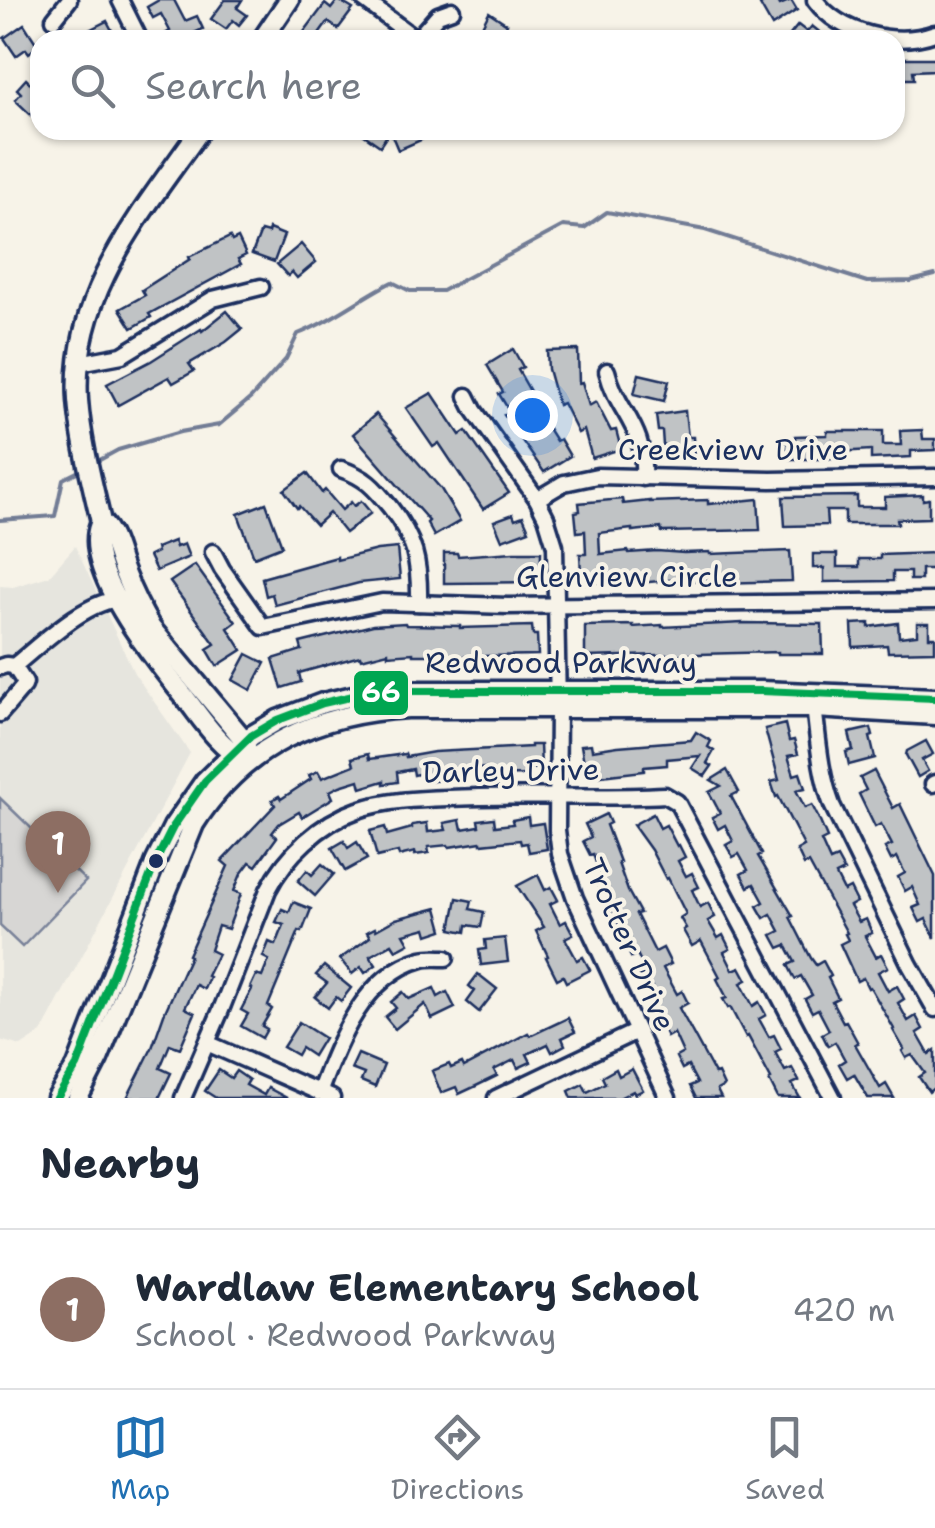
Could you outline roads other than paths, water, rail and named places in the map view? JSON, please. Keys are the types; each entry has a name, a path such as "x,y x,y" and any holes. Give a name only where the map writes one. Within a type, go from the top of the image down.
{"main road":[{"path":"269,30 289,0"},
{"path":"193,140 106,270 89,310 79,363 78,396 101,522 96,532 116,598 138,639 242,752"},
{"path":"101,522 111,530 116,554 151,628 242,752"},
{"name":"Redwood Parkway","path":"58,1098 77,1066 156,861 205,781 242,752 273,746 335,718 371,710 558,699 935,698"},
{"name":"Redwood Parkway","path":"814,700 935,715"},
{"name":"Redwood Parkway","path":"78,1098 98,1060 194,824 227,781 242,752"},
{"path":"46,1098 77,1066"}],"street":[{"path":"54,19 68,0"},
{"path":"120,0 135,30"},
{"path":"364,0 403,30"},
{"path":"815,0 832,18 858,30"},
{"path":"425,30 438,15 452,10"},
{"path":"905,37 935,33"},
{"path":"79,363 122,355 212,299 260,287"},
{"path":"607,370 639,436 644,478"},
{"name":"Trotter Drive","path":"466,396 546,517 554,546 557,830 564,870 668,1098"},
{"path":"341,469 361,476 406,527 416,553 419,603"},
{"name":"Creekview Drive","path":"537,499 578,478 597,476 771,480 935,477"},
{"name":"Glenview Circle","path":"214,552 263,628 382,602 935,602"},
{"path":"0,714 25,683 7,667 78,617 116,598 128,600 140,609"},
{"path":"814,700 819,756 832,804 935,1009"},
{"name":"Darley Drive","path":"183,1098 276,873 324,827 357,810 401,800 664,795 677,802 833,1098"},
{"path":"207,1044 325,1096 333,1057 370,993 386,978 423,959 446,958"},
{"path":"496,1098 637,1031"}],"waterway":[{"path":"96,462 118,450 219,425 251,398 286,359 298,334 392,282 410,291 442,291 563,226 584,228 607,212 705,230 867,282 911,281 935,275"},
{"path":"0,520 55,516 63,479 83,469"}],"place":[{"name":"Wardlaw Elementary School","path":"58,893"}]}
